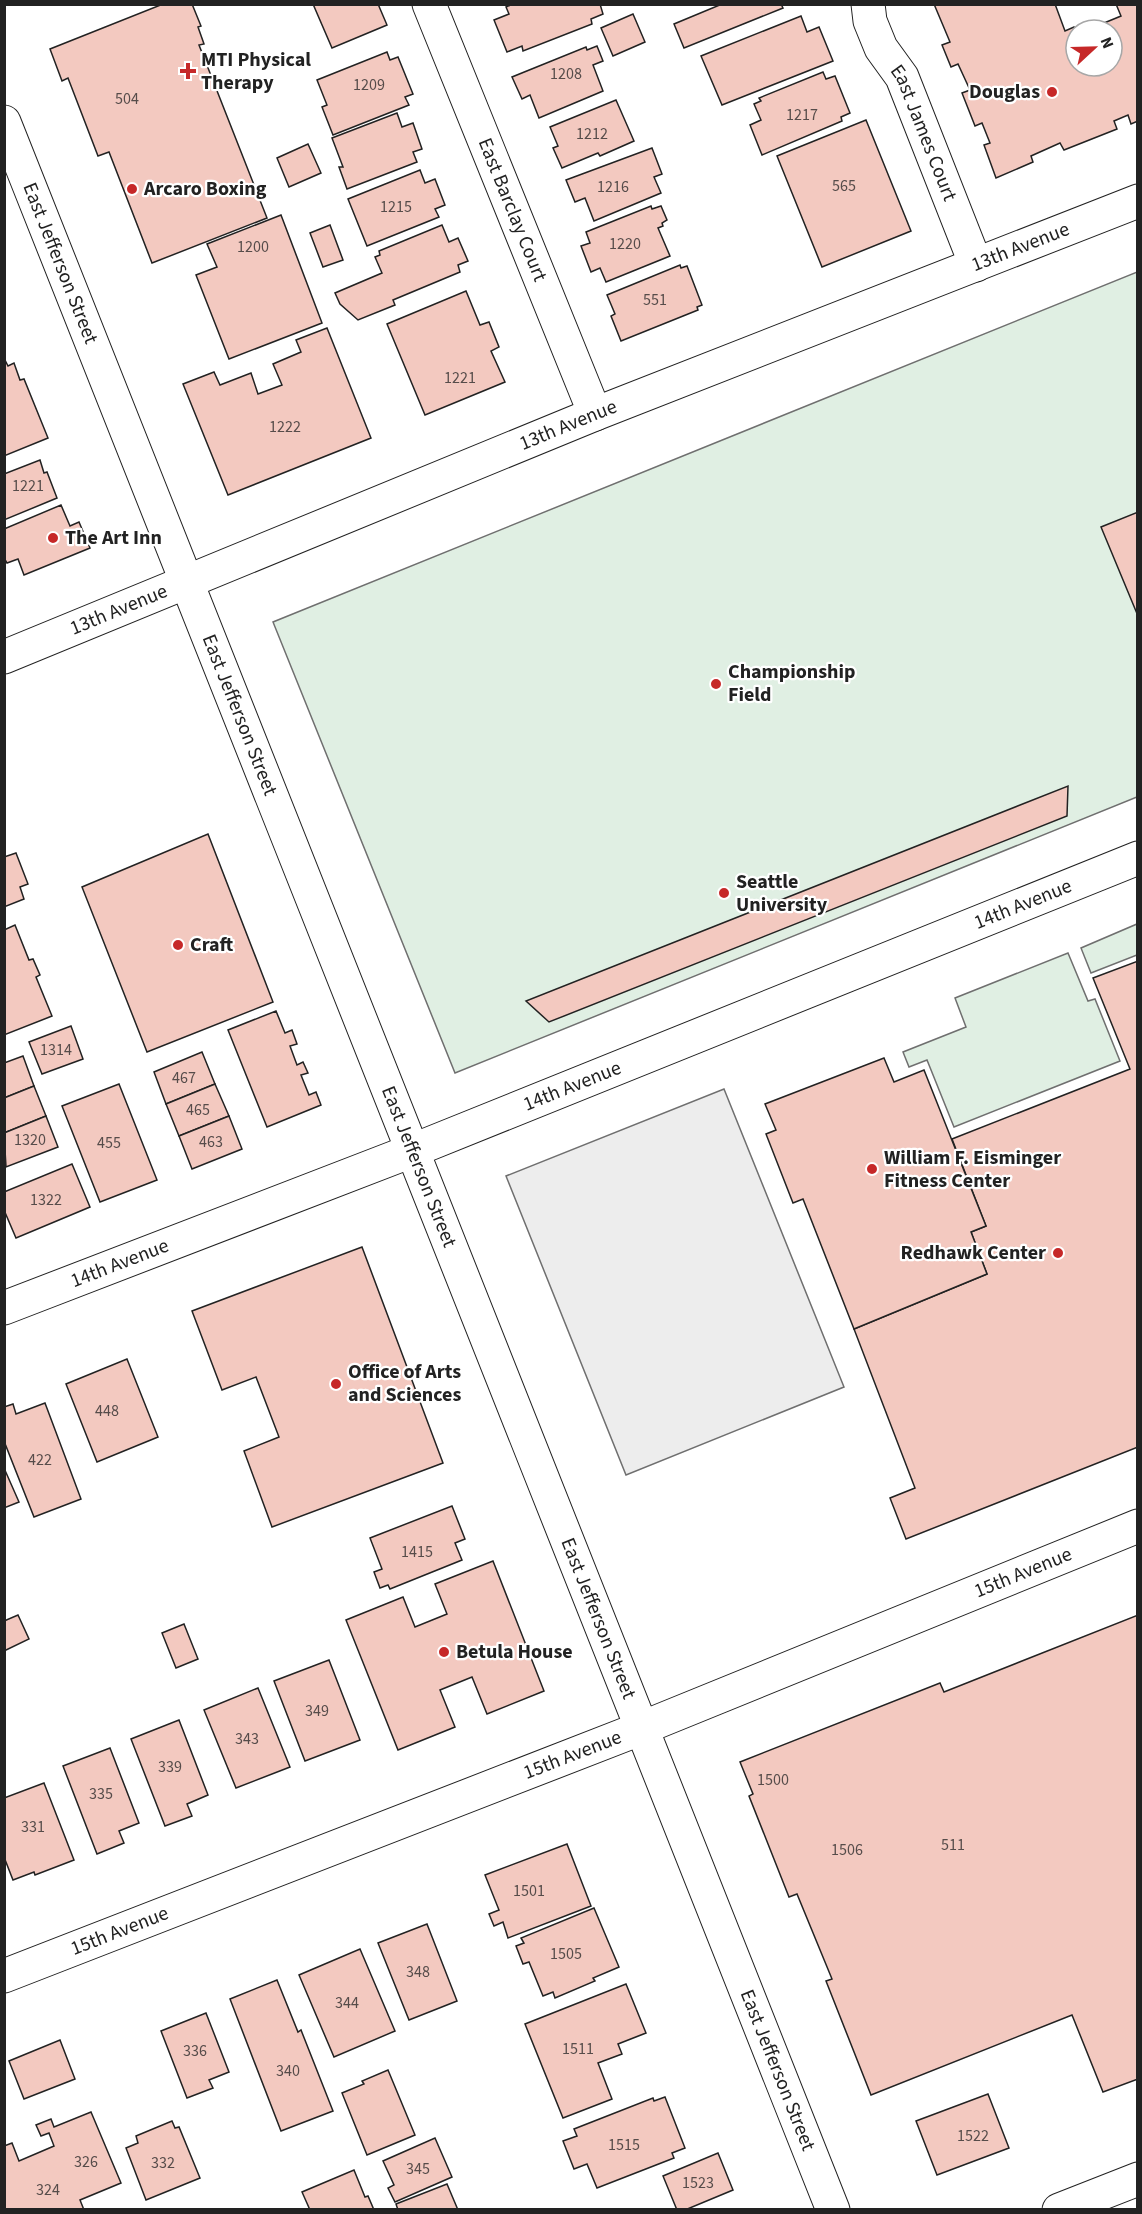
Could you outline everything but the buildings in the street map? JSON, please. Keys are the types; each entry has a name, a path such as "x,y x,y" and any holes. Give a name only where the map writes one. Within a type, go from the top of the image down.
{"street":[{"name":"East Barclay Court","path":"429,4 596,414"},
{"name":"East James Court","path":"868,4 870,21 881,48 902,77 976,265"},
{"name":"East Jefferson Street","path":"4,122 833,2210"},
{"name":"13th Avenue","path":"4,657 596,414 1137,201"},
{"name":"14th Avenue","path":"4,1308 414,1150 1137,858"},
{"name":"15th Avenue","path":"4,1976 642,1728 1137,1526"},
{"path":"1059,2210 1137,2179"}],"green space":[{"name":"Championship Field","path":"1137,272 1137,797 455,1073 273,622"},
{"path":"1137,924 1137,955 1091,973 1081,948"},
{"path":"1068,953 1088,1001 1095,999 1120,1061 954,1127 927,1060 909,1067 903,1052 966,1027 955,998"}],"shaded area":[{"path":"724,1089 844,1387 626,1475 506,1176"}],"place":[{"name":"MTI Physical Therapy","path":"188,71"},
{"name":"Douglas","path":"1052,92"},
{"name":"Arcaro Boxing","path":"132,189"},
{"name":"The Art Inn","path":"53,538"},
{"name":"Championship Field","path":"716,684"},
{"name":"Seattle University","path":"724,893"},
{"name":"Craft","path":"178,945"},
{"name":"William F. Eisminger Fitness Center","path":"872,1169"},
{"name":"Redhawk Center","path":"1058,1253"},
{"name":"Office of Arts and Sciences","path":"336,1384"},
{"name":"Betula House","path":"444,1652"}]}
